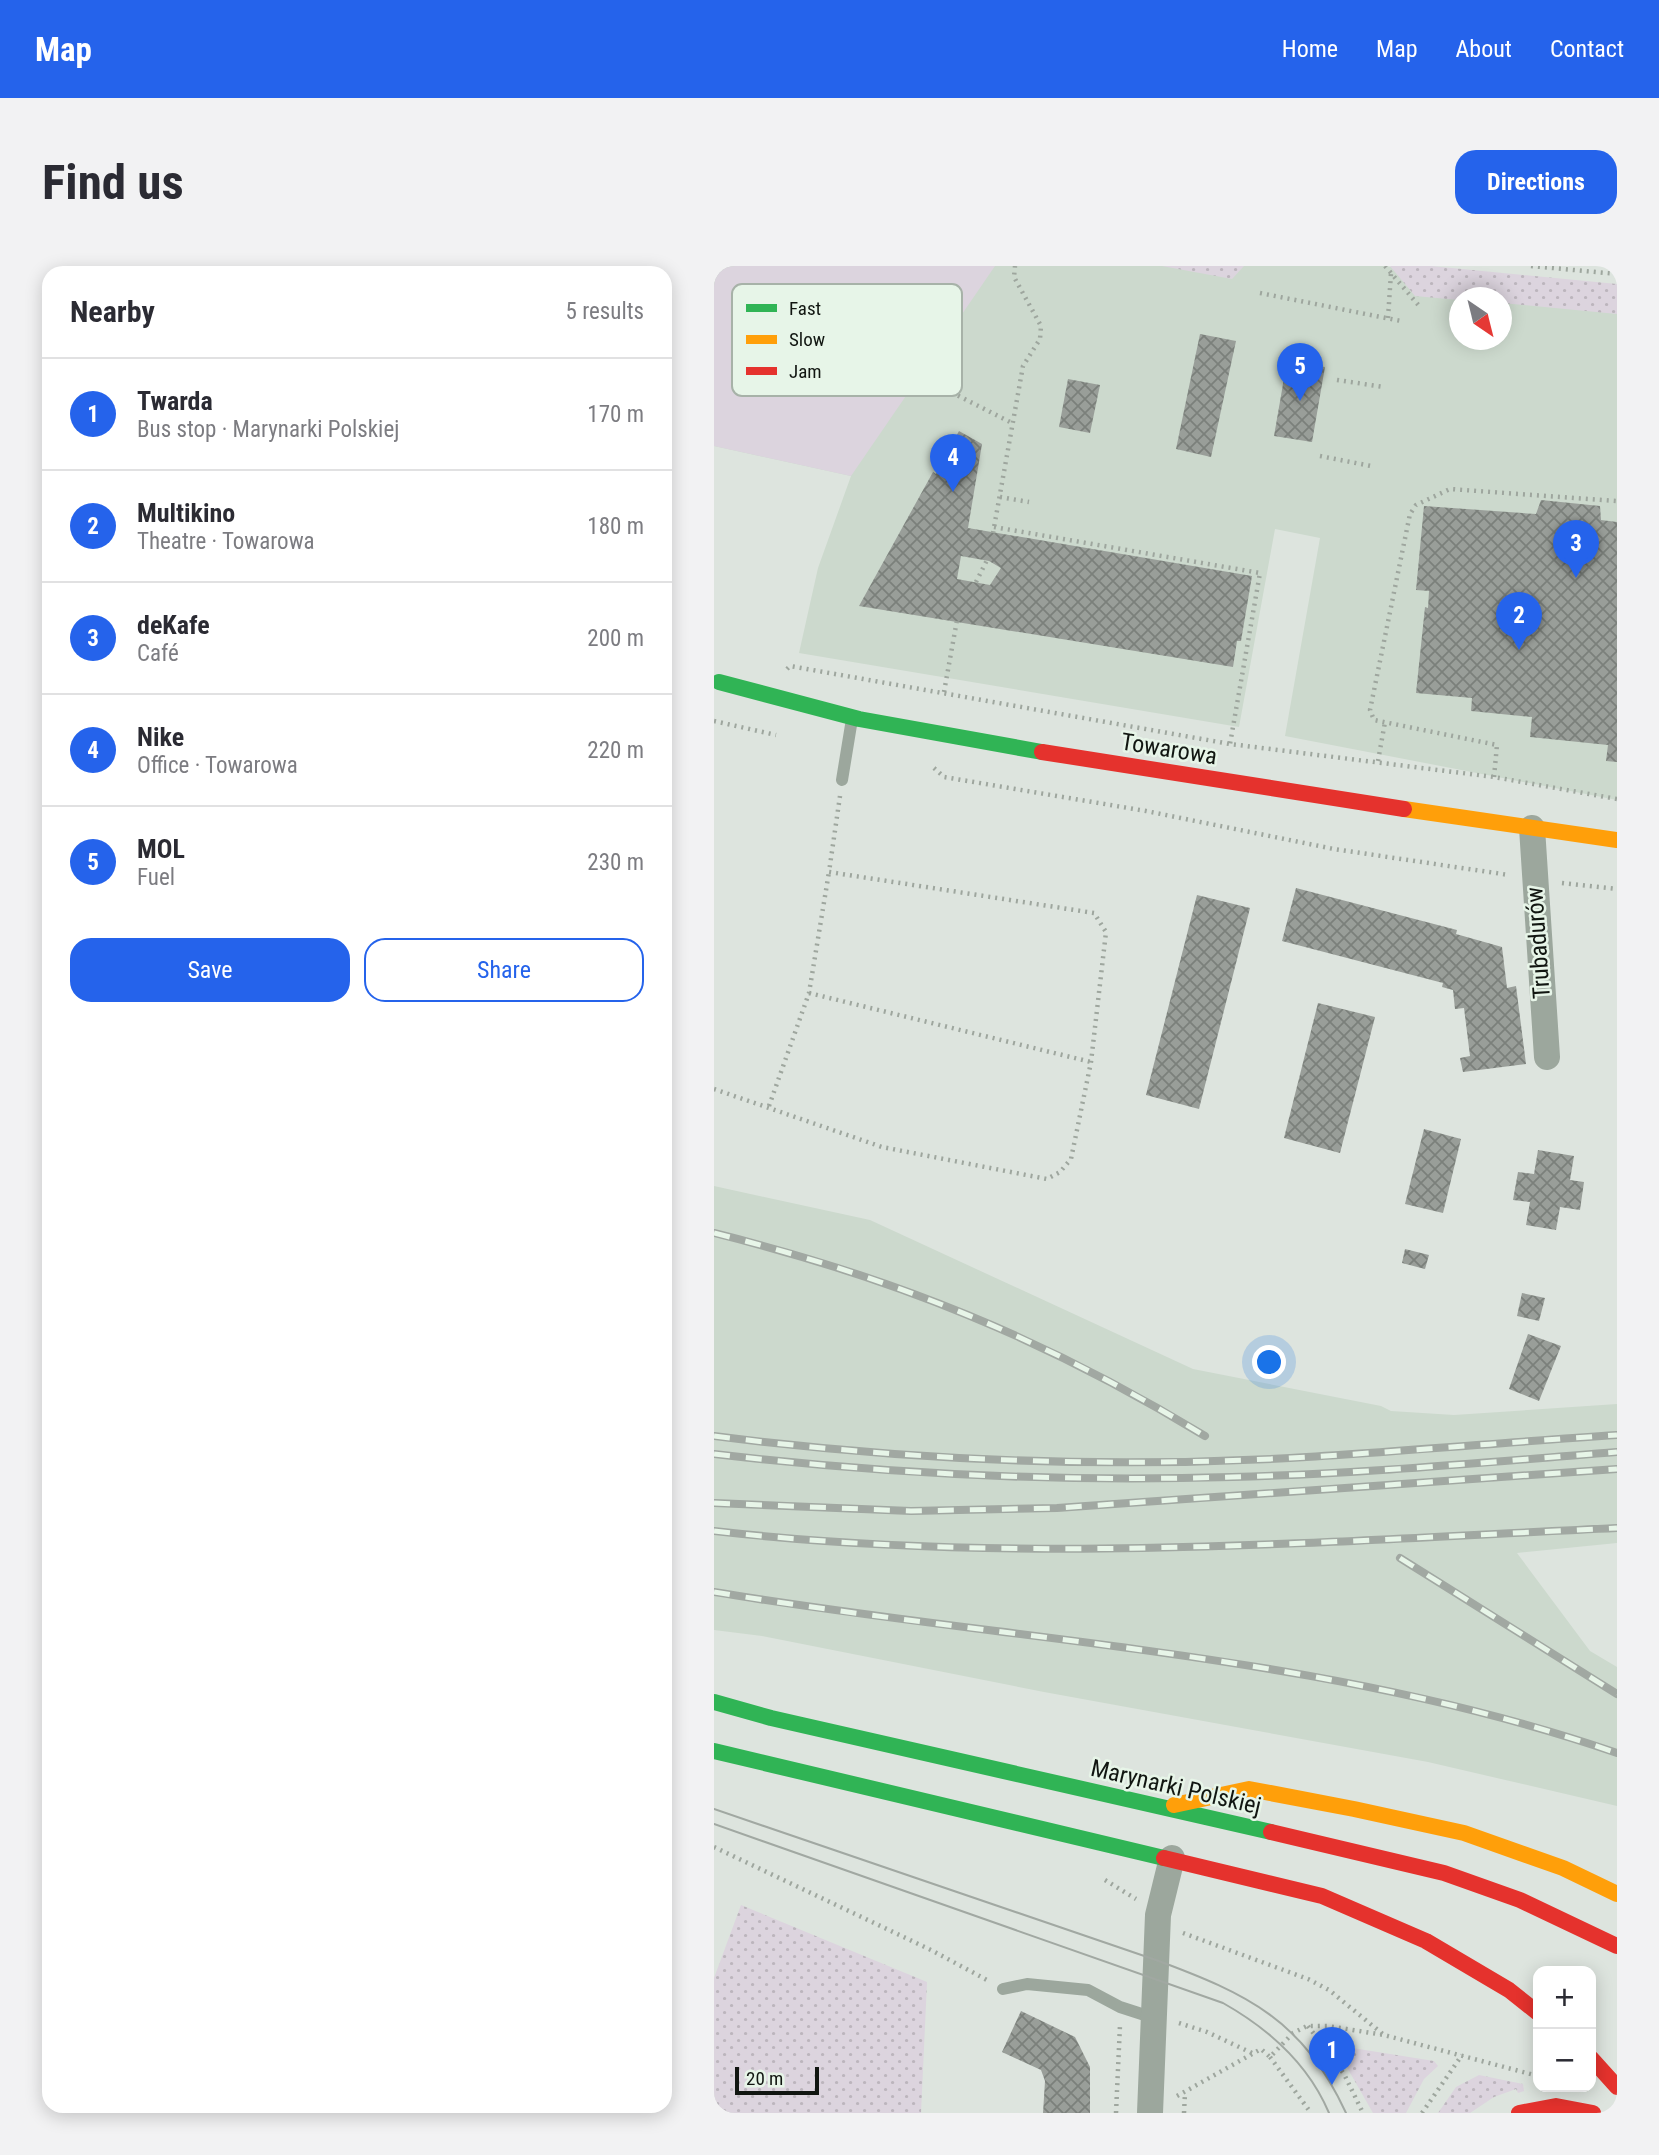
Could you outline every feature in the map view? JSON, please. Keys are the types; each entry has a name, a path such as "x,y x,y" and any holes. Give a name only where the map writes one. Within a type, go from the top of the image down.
{"main road":[{"name":"Towarowa","path":"716,681 783,703 1051,753 1617,840"},
{"name":"Marynarki Polskiej","path":"714,1702 771,1718 1418,1865 1470,1880 1565,1918 1617,1946"},
{"path":"714,1751 1172,1858 1322,1896 1426,1941 1509,1990 1533,2009"},
{"path":"1163,1808 1249,1789 1464,1833 1563,1868 1617,1894"},
{"path":"1596,2064 1617,2087"},
{"path":"1521,2112 1556,2106 1593,2113"}],"street":[{"name":"Trubadurów","path":"1532,828 1546,1057"},
{"path":"1150,2113 1158,1914 1172,1858"}],"lane":[{"path":"842,780 853,716"},
{"path":"1003,1989 1027,1984 1088,1990 1121,2007 1154,2018"}],"path":[{"path":"1015,266 1014,277 1041,326 1040,339 1023,366 993,530 1260,573 1230,744"},
{"path":"1385,266 1420,307"},
{"path":"1531,266 1617,274"},
{"path":"1388,318 1391,273"},
{"path":"1260,293 1401,321"},
{"path":"1337,380 1384,387"},
{"path":"959,396 1012,423"},
{"path":"1320,456 1371,466"},
{"path":"1494,778 1497,745 1374,720 1370,710 1410,514 1416,505 1450,489 1617,502"},
{"path":"999,496 1029,502"},
{"path":"976,582 987,560"},
{"path":"944,692 957,620"},
{"path":"764,696 790,666 1230,744 1378,761 1617,799"},
{"path":"714,721 781,736"},
{"path":"1378,761 1385,722"},
{"path":"931,764 944,777 1146,811 1334,849 1617,889"},
{"path":"769,1106 809,993 842,780"},
{"path":"714,1089 881,1147 1047,1179 1060,1172 1071,1160 1091,1062 1106,932 1094,913 829,872"},
{"path":"809,993 1091,1062"},
{"path":"714,1847 931,1950 1003,1989"},
{"path":"1103,1878 1190,1938 1308,1979 1329,1990 1384,2035"},
{"path":"1116,2113 1121,2007"},
{"path":"1154,2018 1207,2032 1253,2054"},
{"path":"1307,2026 1344,2074 1363,2113"},
{"path":"1270,2057 1293,2033 1307,2026 1384,2035 1533,2075"},
{"path":"1177,2096 1261,2049 1270,2057 1311,2113"},
{"path":"1422,2113 1462,2055"},
{"path":"1184,2113 1185,2092"}],"shaded area":[{"path":"714,266 1385,266 1501,287 1449,287 1449,350 1512,350 1512,289 1617,308 1617,800 1285,736 1320,538 1275,529 1239,727 799,653 818,568 851,476 714,446"},
{"path":"714,266 995,266 962,314 962,284 732,284 732,396 906,396 851,476 714,446"},
{"path":"1162,266 1244,266 1232,279"},
{"path":"1390,266 1431,266 1617,284 1617,314 1512,304 1512,287 1449,287 1449,299 1415,296"},
{"path":"714,1186 870,1220 1193,1369 1381,1406 1391,1411 1454,1415 1617,1404 1617,1543 1517,1553 1590,1651 1617,1667 1617,1806 1428,1762 1044,1692 762,1636 714,1630"},
{"path":"741,1905 927,1982 921,2113 714,2113 714,1978"},
{"path":"1340,2046 1434,2061 1438,2066 1424,2079 1406,2113 1373,2113 1337,2050"},
{"path":"1479,2075 1523,2084 1524,2091 1518,2093 1516,2089 1494,2097 1470,2113 1438,2113 1456,2087"}],"building":[{"path":"1200,334 1236,341 1211,457 1176,449"},
{"path":"1287,361 1325,367 1312,442 1274,436"},
{"path":"1068,379 1100,385 1090,433 1059,427"},
{"path":"959,431 982,444 968,528 1252,576 1241,641 1237,641 1233,667 859,606 933,472 936,474","holes":["961,556 989,561 1001,568 990,585 957,579"]},
{"path":"1541,500 1600,506 1601,520 1617,522 1617,762 1606,761 1608,745 1530,737 1532,717 1471,711 1472,698 1416,693 1429,591 1416,590 1424,506 1536,514"},
{"path":"1296,888 1457,930 1456,934 1502,947 1507,988 1516,986 1526,1064 1463,1072 1460,1058 1470,1056 1464,1008 1455,1009 1453,990 1442,987 1443,983 1282,941"},
{"path":"1197,895 1250,908 1199,1109 1146,1095"},
{"path":"1318,1003 1375,1017 1340,1153 1284,1138"},
{"path":"1424,1129 1461,1139 1443,1213 1405,1204"},
{"path":"1538,1150 1574,1156 1570,1180 1584,1182 1580,1210 1560,1207 1556,1230 1526,1225 1530,1202 1513,1200 1518,1172 1534,1174"},
{"path":"1405,1249 1429,1255 1425,1269 1402,1263"},
{"path":"1522,1293 1545,1298 1539,1321 1517,1316"},
{"path":"1528,1334 1561,1346 1539,1401 1509,1389"},
{"path":"1021,2011 1075,2037 1090,2067 1090,2113 1043,2113 1045,2081 1041,2070 1002,2052"}],"tram line":[{"path":"714,1809 1156,1960 1218,1985 1269,2014 1291,2033 1329,2081 1346,2113"},
{"path":"714,1824 1223,2003 1256,2024 1285,2049 1310,2078 1329,2113"}],"railway":[{"path":"714,1233 845,1270 968,1315 1087,1370 1205,1436"},
{"path":"714,1436 929,1456 1146,1462 1290,1458 1617,1435"},
{"path":"714,1454 843,1467 973,1475 1167,1478 1328,1473 1617,1452"},
{"path":"714,1503 911,1511 1057,1508 1617,1469"},
{"path":"714,1531 827,1541 1053,1549 1278,1544 1617,1528"},
{"path":"1400,1558 1617,1694"},
{"path":"714,1592 1283,1671 1396,1693 1507,1719 1617,1753"}],"traffic: fast":[{"path":"719,682 859,719 1042,752"},
{"path":"714,1702 771,1718 1271,1832"},
{"path":"714,1751 1164,1858"}],"traffic: slow":[{"path":"1404,809 1617,840"},
{"path":"1174,1805 1249,1789 1354,1809 1464,1833 1563,1868 1617,1894"}],"traffic: jam":[{"path":"1042,752 1404,809"},
{"path":"1271,1832 1444,1873 1520,1900 1617,1946"},
{"path":"1164,1858 1322,1896 1426,1941 1509,1990 1533,2009"},
{"path":"1596,2064 1617,2087"},
{"path":"1519,2113 1556,2106 1593,2113"}],"place":[{"name":"MOL","path":"1300,401"},
{"name":"Nike","path":"953,492"},
{"name":"deKafe","path":"1576,578"},
{"name":"Multikino","path":"1519,650"},
{"name":"Twarda","path":"1332,2085"}]}
